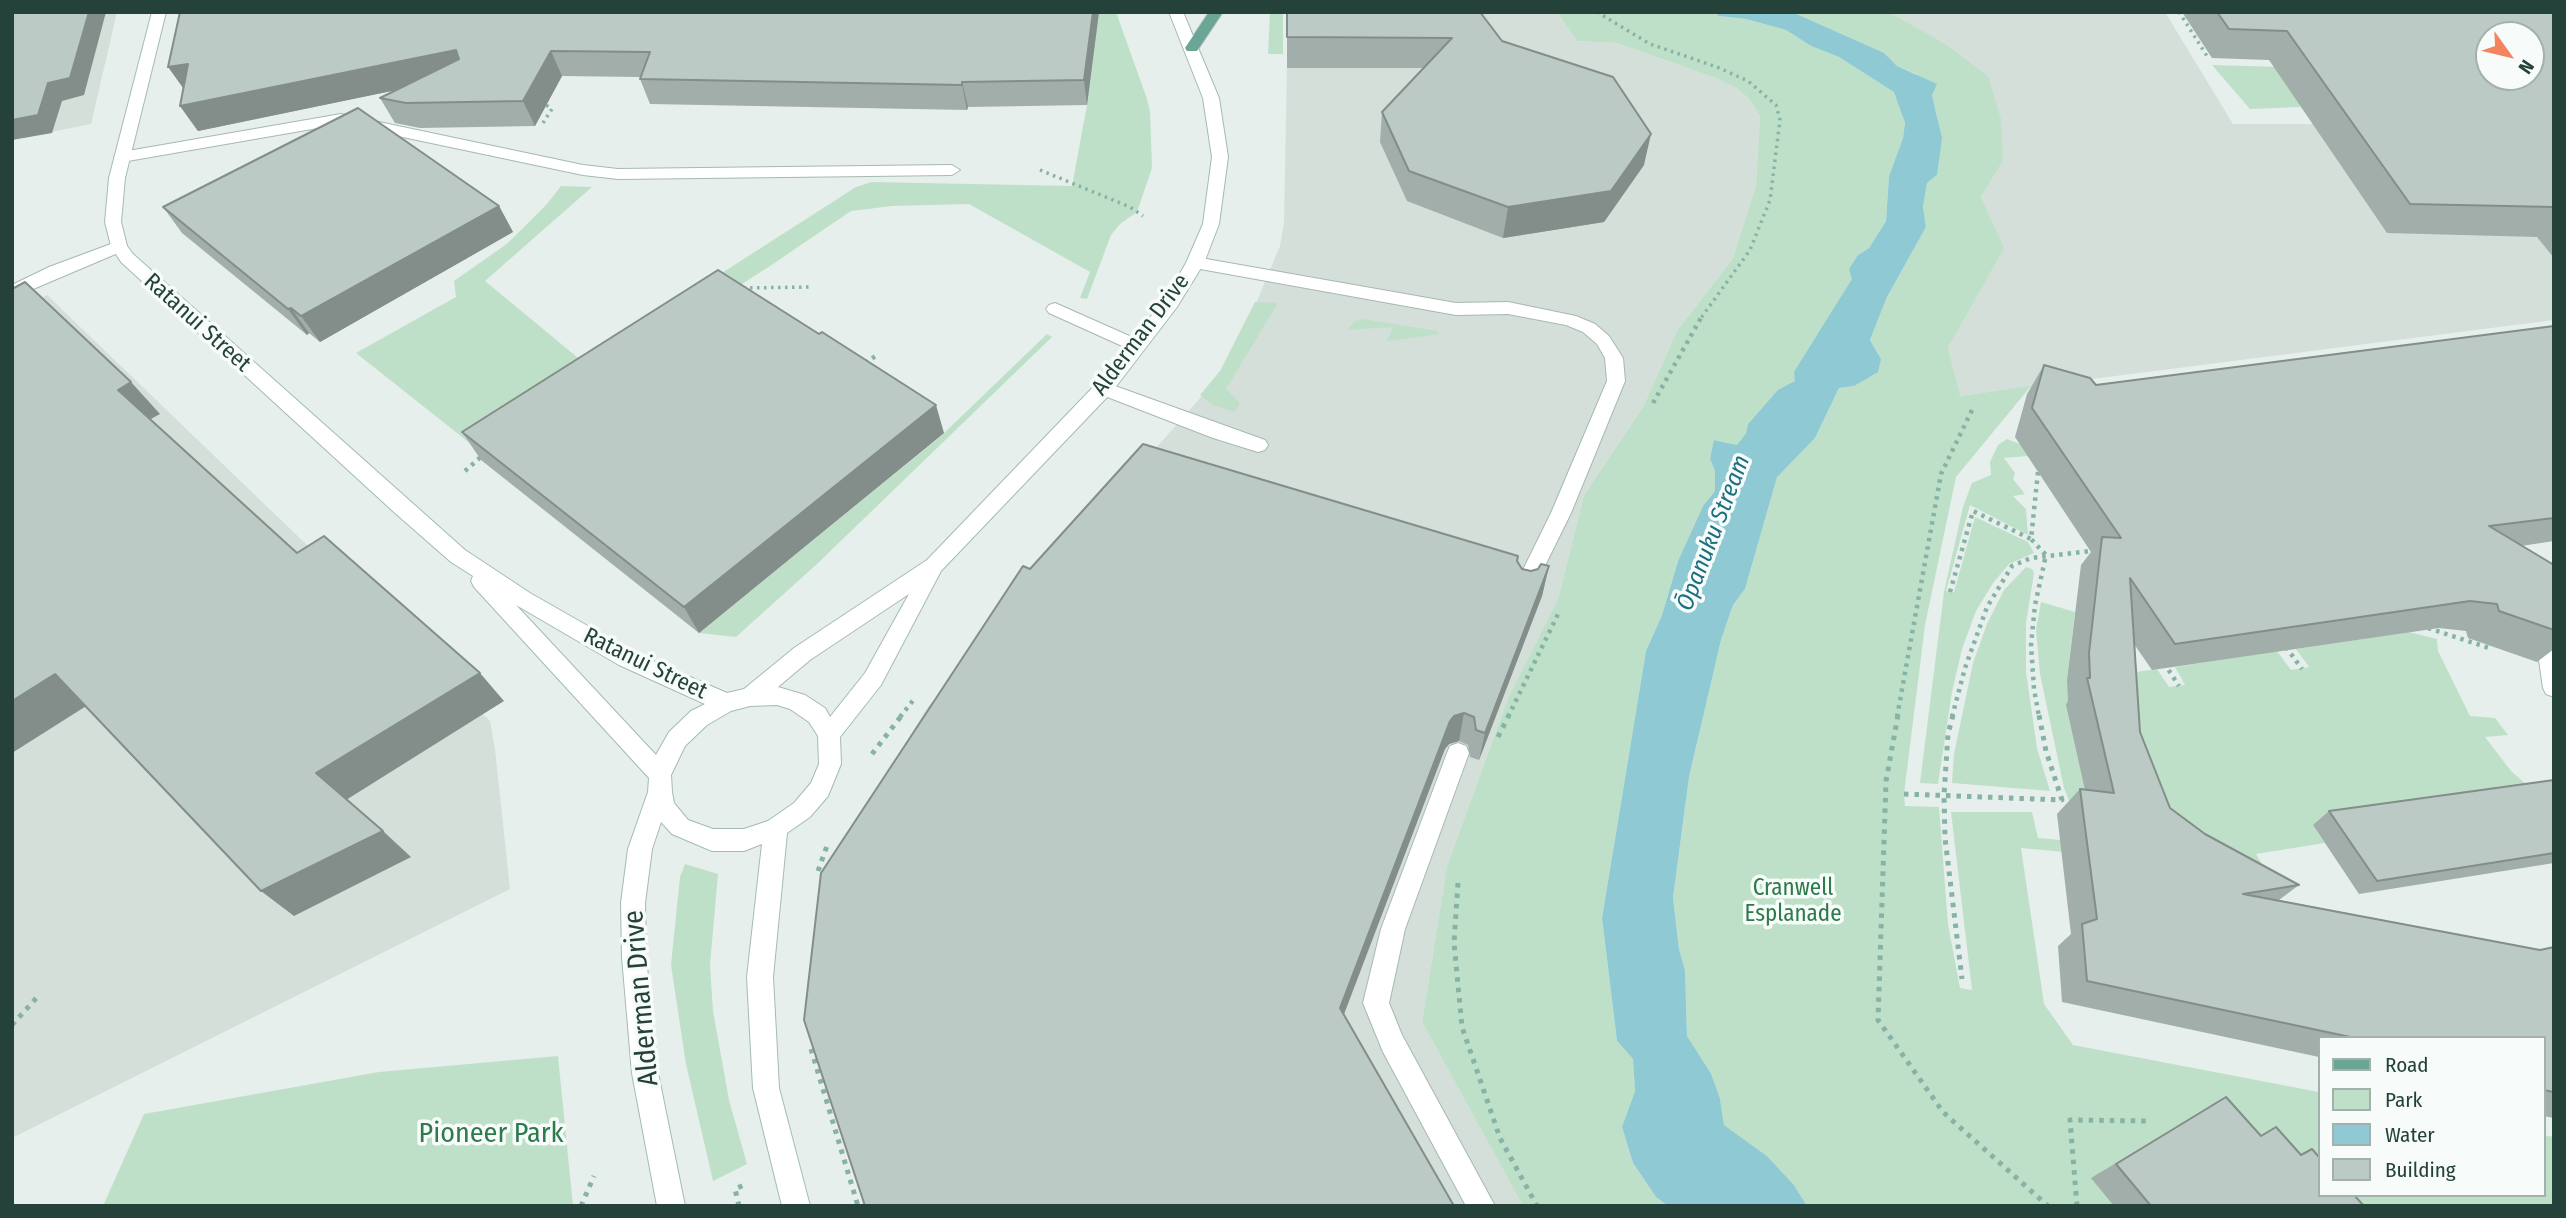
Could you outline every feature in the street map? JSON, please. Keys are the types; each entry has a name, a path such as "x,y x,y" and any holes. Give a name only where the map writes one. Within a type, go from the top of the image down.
{"main road":[{"path":"12,292 119,246 113,222 122,157 159,12"},
{"name":"Alderman Drive","path":"750,696 802,654 934,566 1104,388 1171,303 1195,263 1211,224 1220,157 1211,98 1175,12"},
{"path":"1192,48 1216,12"},
{"path":"122,157 341,119 583,170 618,174 952,170"},
{"name":"Ratanui Street","path":"119,246 138,271 458,556 523,600 627,659 726,704"},
{"path":"1195,263 1456,309 1508,308 1570,320 1589,328 1603,340 1614,358 1616,381 1561,513 1523,590"},
{"path":"1055,309 1137,346"},
{"path":"1104,388 1258,445"},
{"name":"Ratanui Street","path":"458,556 660,783"},
{"name":"Alderman Drive","path":"829,735 873,679 934,566"},
{"path":"2554,644 2549,653 2554,688"},
{"path":"750,696 777,696 797,702 817,715 829,735 830,764 820,789 802,810 776,828 744,840 712,840 680,827 664,808 660,783 677,739 699,718 726,704 750,696"},
{"path":"1458,753 1393,929 1376,1003 1392,1043 1481,1206"},
{"name":"Alderman Drive","path":"660,783 640,849 633,917 645,1073 671,1206"},
{"path":"776,828 761,977 766,1088 796,1206"}],"path":[{"path":"1597,12 1650,44 1717,67 1748,81 1776,105 1780,120 1770,200 1750,250 1691,332 1652,405"},
{"path":"2179,12 2207,56"},
{"path":"1040,170 1130,207 1143,216"},
{"path":"740,288 812,287"},
{"path":"855,369 877,355"},
{"path":"1972,410 1941,474 1886,781 1878,1020 1943,1112 2048,1206"},
{"path":"465,471 488,452"},
{"path":"2031,539 2038,472"},
{"path":"1950,592 1973,511 2031,539 2046,555"},
{"path":"1962,979 1945,838 1944,795 1948,734 1965,668 1987,607 2012,566 2046,555 2091,551"},
{"path":"1904,794 2062,800 2046,751 2034,689 2031,645 2035,605 2046,555"},
{"path":"1494,749 1502,726 1561,606"},
{"path":"2424,627 2489,649"},
{"path":"2278,636 2302,669"},
{"path":"2159,654 2179,686"},
{"path":"870,757 915,698"},
{"path":"816,877 832,832"},
{"path":"1458,877 1454,943 1462,1027 1500,1138 1537,1206"},
{"path":"12,1025 40,994"},
{"path":"809,1044 858,1206"},
{"path":"2077,1206 2070,1120 2148,1121"},
{"path":"581,1206 594,1176"},
{"path":"739,1206 735,1189 748,1183"}],"shaded area":[{"path":"12,12 117,12 91,124 12,140"},
{"path":"1288,12 1557,12 1577,41 1617,43 1718,79 1738,89 1750,100 1760,116 1756,187 1733,258 1677,331 1643,407 1584,495 1558,599 1508,698 1447,866 1422,1022 1523,1206 884,1206 857,826 927,708 1223,372 1247,325 1280,246 1284,223"},
{"path":"1889,12 2165,12 2233,124 2316,124 2349,12 2520,12 2528,21 2475,21 2475,91 2545,91 2545,39 2554,49 2554,320 1959,396 1948,348 2003,248 1981,197 2003,161 1988,76 1946,44"},
{"path":"47,295 490,721 510,889 12,1138 12,313"}],"green space":[{"path":"1099,12 1116,12 1147,99 1150,111 1152,168 1137,212 1120,224 1111,235 1087,299 1080,298 1090,272 969,204 892,206 851,211 481,452 356,353 456,297 454,281 508,243 561,186 592,187 485,281 583,362 856,187 872,182 1072,186 1087,105"},
{"path":"1270,12 1283,12 1283,54 1268,54"},
{"path":"1557,12 1714,12 1719,16 1746,19 1786,30 1811,46 1839,57 1895,92 1905,123 1903,138 1889,176 1886,221 1869,248 1858,255 1852,279 1796,381 1778,391 1748,424 1746,433 1737,445 1715,440 1710,459 1715,471 1715,491 1703,506 1678,561 1662,615 1646,651 1602,918 1617,1041 1633,1059 1635,1091 1622,1127 1633,1163 1656,1197 1668,1206 1523,1206 1422,1022 1447,866 1508,698 1558,599 1584,495 1643,407 1677,331 1733,258 1756,186 1760,116 1750,100 1738,89 1718,79 1617,43 1577,41"},
{"name":"Cranwell Esplanade","path":"1792,12 1889,12 1946,44 1988,76 2001,119 2003,161 1981,197 2004,248 1948,348 1960,396 2031,386 1956,477 1925,625 1904,794 1905,806 1939,807 1948,924 1960,988 1972,990 1951,812 2032,812 2038,838 2071,841 2074,813 2064,788 2040,674 2036,630 2041,602 2075,612 2067,680 2101,812 2076,853 2021,848 2044,1004 2073,1045 2318,1092 2318,1197 2545,1197 2545,1135 2554,1137 2554,1206 1807,1206 1794,1185 1767,1156 1724,1125 1720,1099 1687,1036 1685,970 1679,949 1673,898 1689,777 1721,640 1733,605 1745,589 1777,476 1815,438 1839,388 1854,386 1881,359 1870,340 1887,297 1926,227 1923,207 1927,183 1937,175 1938,120 1932,95 1916,74 1897,66 1883,53"},
{"path":"2212,65 2282,67 2301,107 2250,109"},
{"path":"1255,302 1278,303 1226,389 1240,403 1235,412 1213,405 1200,395 1220,371"},
{"path":"1363,319 1437,331 1440,334 1387,341 1393,327 1347,330 1355,321"},
{"path":"1047,334 1052,337 817,564 736,637 699,633 941,436"},
{"path":"2007,439 2020,444 2028,456 2004,458 2015,473 2013,479 2025,494 2013,496 2026,509 2028,535 1970,505 1946,591 1954,592 1975,517 2028,542 2034,553 2009,564 1993,583 1976,611 1962,649 1952,692 1938,784 1920,783 1944,592 1963,507 1972,483 1991,475 1990,462 1998,445"},
{"path":"2026,567 2034,573 2026,623 2026,672 2037,748 2050,791 1952,783 1954,754 1973,663 1987,624 2004,590"},
{"path":"2409,632 2437,639 2438,651 2470,716 2495,718 2508,735 2485,737 2511,771 2536,793 2330,820 2313,825 2325,843 2256,854 2266,871 2178,858 2114,675 2157,669 2169,687 2185,685 2175,667 2277,651 2291,670 2309,667 2296,649"},
{"path":"685,864 718,874 710,965 713,1011 729,1100 747,1164 713,1181 686,1064 671,965 680,877"},
{"name":"Pioneer Park","path":"558,1056 573,1206 103,1206 144,1114 379,1072"}],"water":[{"name":"Ōpanuku Stream","path":"1714,12 1792,12 1884,53 1897,66 1937,84 1932,95 1942,138 1937,175 1927,183 1923,207 1926,227 1887,297 1870,340 1881,359 1878,372 1854,386 1839,388 1815,438 1777,477 1745,589 1733,605 1721,640 1689,777 1673,898 1679,949 1685,970 1687,1036 1711,1074 1720,1099 1724,1125 1767,1156 1794,1185 1807,1206 1668,1206 1656,1197 1633,1163 1622,1127 1635,1091 1633,1059 1617,1041 1602,918 1646,651 1662,615 1678,561 1703,506 1715,491 1715,471 1710,459 1714,440 1737,445 1746,433 1748,424 1778,390 1795,381 1794,372 1852,279 1849,269 1858,255 1869,248 1886,221 1889,176 1903,138 1905,123 1894,92 1839,57 1811,46 1786,30 1746,19 1719,16"}],"building":[{"path":"12,12 89,12 70,78 48,83 38,115 12,120"},
{"path":"180,12 1093,12 1084,80 962,82 962,85 640,79 650,52 551,51 523,101 406,103 380,98 459,59 456,50 180,106 188,64 168,67"},
{"path":"1287,12 1480,12 1502,41 1613,77 1651,134 1611,191 1508,207 1409,171 1382,112 1452,38 1287,37"},
{"path":"2217,12 2554,12 2554,207 2410,204 2287,31 2229,29"},
{"path":"358,108 499,206 301,316 291,308 288,309 163,207"},
{"path":"718,270 936,405 684,607 462,432"},
{"path":"25,282 131,382 118,390 297,553 324,536 480,673 316,773 383,831 261,891 55,674 12,701 12,289"},
{"path":"2554,326 2554,518 2489,526 2554,565 2554,630 2499,611 2497,604 2470,601 2175,644 2130,578 2140,732 2170,808 2205,834 2299,885 2243,894 2540,950 2554,947 2554,1092 2545,1090 2545,1036 2346,1036 2087,981 2082,924 2097,919 2080,789 2114,793 2087,678 2090,678 2089,653 2102,537 2121,538 2032,408 2044,365 2090,378 2096,385"},
{"path":"1143,444 1518,556 1517,561 1522,569 1531,571 1538,569 1541,564 1549,566 1485,733 1476,730 1474,717 1464,713 1454,716 1450,721 1340,1008 1454,1206 865,1206 804,1020 821,873 1023,566 1030,569"},
{"path":"2554,780 2554,853 2377,881 2329,811"},
{"path":"2226,1097 2261,1136 2276,1127 2301,1155 2312,1149 2318,1156 2318,1197 2356,1197 2364,1206 2151,1206 2116,1164"}]}
